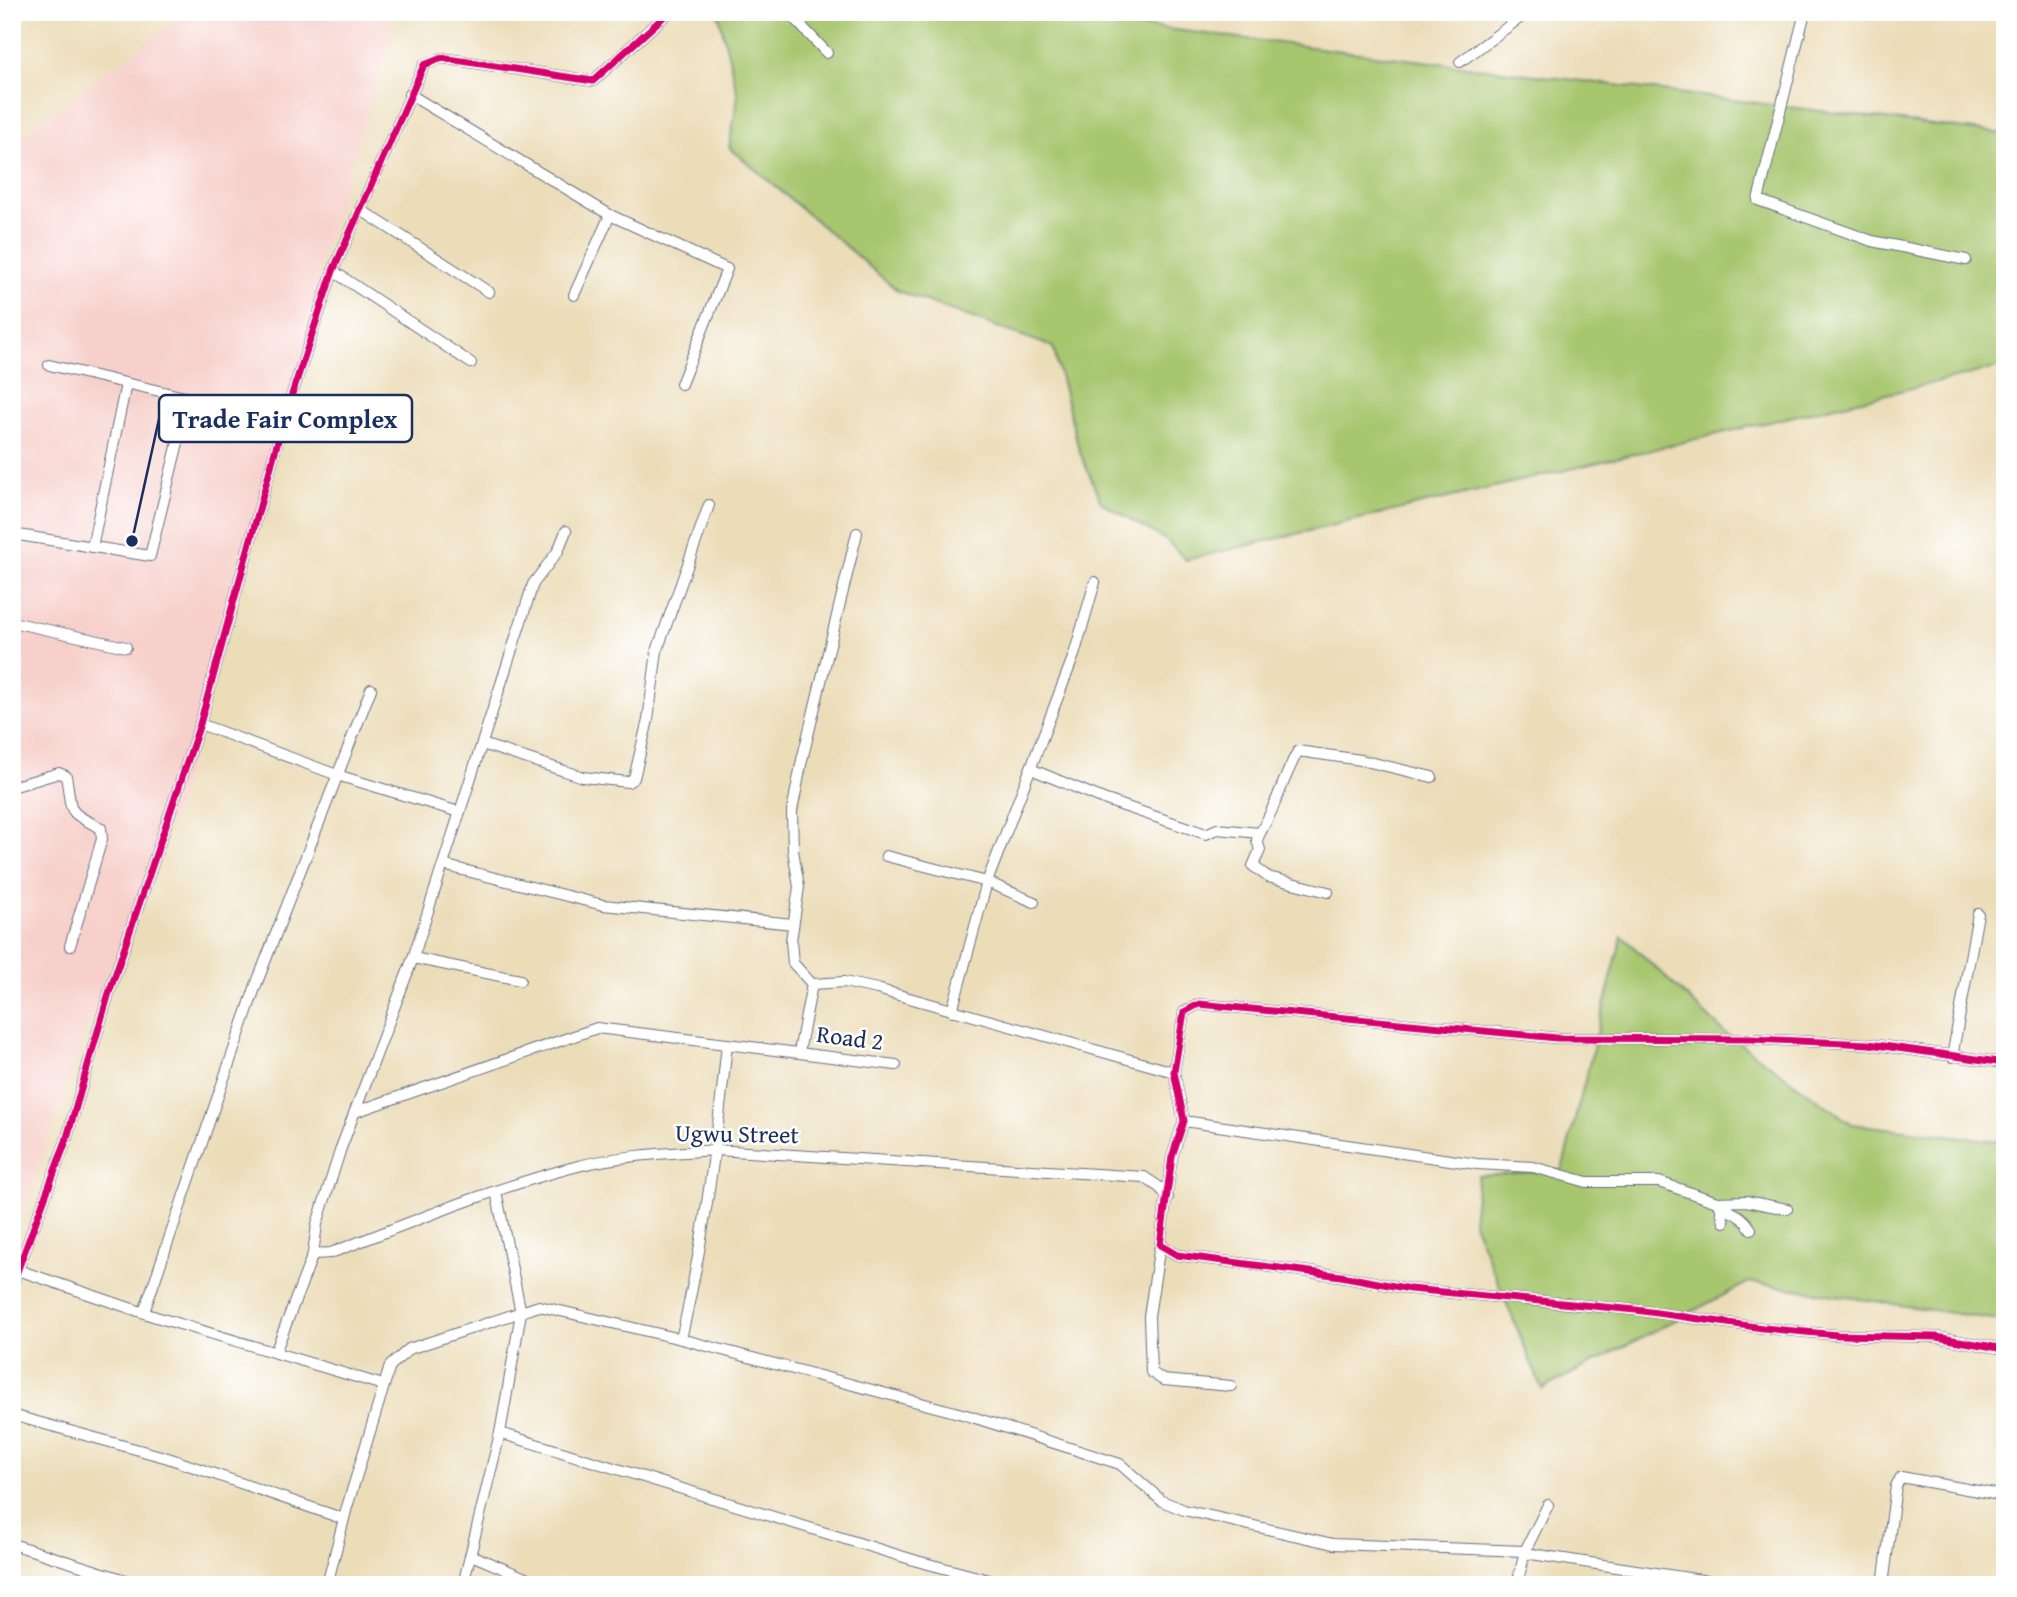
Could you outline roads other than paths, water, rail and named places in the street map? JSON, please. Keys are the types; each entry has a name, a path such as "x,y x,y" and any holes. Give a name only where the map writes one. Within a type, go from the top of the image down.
{"street":[{"path":"12,1285 66,1141 108,996 200,724 285,415 333,271 409,94 424,65 435,59 593,81 670,12"},
{"path":"788,12 827,53"},
{"path":"1460,62 1528,12"},
{"path":"1805,12 1758,200 1872,241 1966,260"},
{"path":"409,94 610,215 727,269 681,384"},
{"path":"361,210 489,292"},
{"path":"574,295 610,215"},
{"path":"333,271 471,363"},
{"path":"12,534 150,556 188,398 49,365"},
{"path":"92,547 126,384"},
{"path":"482,744 583,777 628,782 634,778 648,720 657,651 709,505"},
{"path":"275,1353 313,1254 317,1224 355,1112 413,958 533,584 558,551 566,530"},
{"path":"812,984 793,963 793,924 799,887 793,850 792,811 858,533"},
{"path":"952,1011 987,882 1074,655 1095,582"},
{"path":"12,622 126,647"},
{"path":"144,1312 256,985 371,689"},
{"path":"200,724 337,775 459,812"},
{"path":"1328,892 1268,877 1253,866 1260,850 1257,840 1272,814 1283,779 1298,751 1361,760 1432,777"},
{"path":"1031,769 1106,800 1206,834 1217,829 1260,833"},
{"path":"12,787 59,773 66,776 70,809 75,815 101,828 102,839 70,946"},
{"path":"886,856 987,882 1034,902"},
{"path":"443,865 603,905 793,924"},
{"path":"1952,1057 1978,914"},
{"path":"413,958 520,980"},
{"path":"812,984 844,982 1174,1072"},
{"path":"799,1052 812,984"},
{"path":"1231,1386 1163,1380 1151,1372 1149,1316 1172,1157 1184,1121 1174,1072 1184,1012 1199,1004 1430,1024 1514,1035 1856,1043 2005,1063"},
{"name":"Road 2","path":"355,1112 597,1028 896,1065"},
{"path":"681,1339 698,1267 716,1150 727,1044"},
{"path":"1184,1121 1477,1164 1533,1167 1587,1182 1659,1182 1739,1213 1751,1229"},
{"name":"Ugwu Street","path":"313,1254 331,1252 496,1191 580,1166 660,1154 716,1150 1144,1178 1159,1187 1168,1198"},
{"path":"463,1585 500,1433 521,1313 496,1191"},
{"path":"1719,1204 1746,1201 1787,1209"},
{"path":"1719,1204 1724,1222"},
{"path":"1160,1245 1177,1255 1341,1276 1409,1289 1636,1310 1762,1328 1838,1335 1936,1337 2005,1349"},
{"path":"18,1270 144,1312 383,1385"},
{"path":"327,1585 390,1366 409,1349 539,1306 681,1339 966,1415 1120,1464 1162,1501 1184,1510 1333,1544 1525,1552 1734,1585"},
{"path":"12,1415 168,1458 344,1519"},
{"path":"500,1433 918,1561 1007,1585"},
{"path":"1883,1585 1896,1486 1901,1477 2005,1496"},
{"path":"1517,1585 1525,1552 1548,1505"},
{"path":"12,1544 141,1585"},
{"path":"471,1555 542,1585"}],"place":[{"name":"Trade Fair Complex","path":"132,541"}]}
